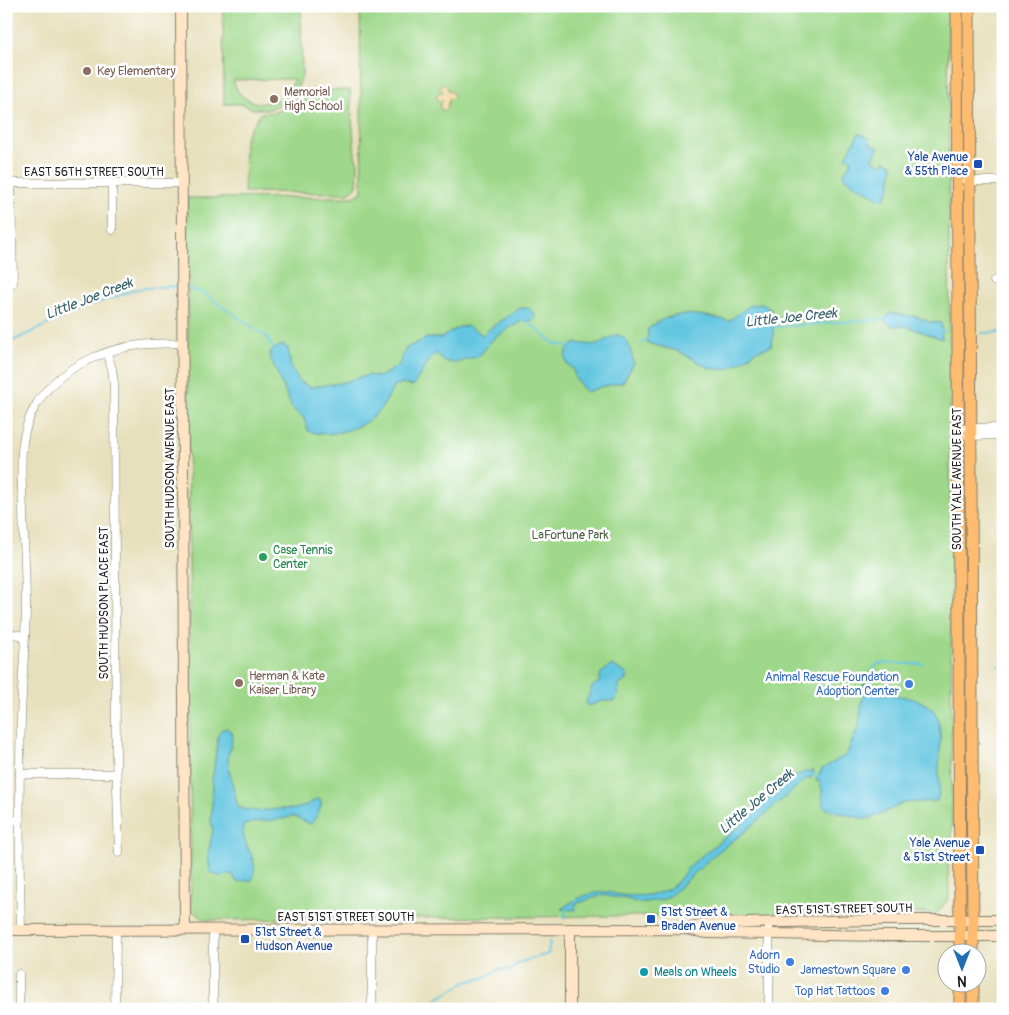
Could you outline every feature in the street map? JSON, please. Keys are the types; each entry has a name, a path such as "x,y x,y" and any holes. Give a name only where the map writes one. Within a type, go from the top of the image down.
{"main road":[{"name":"SOUTH HUDSON AVENUE EAST","path":"181,6 185,929"},
{"name":"SOUTH YALE AVENUE EAST","path":"957,6 960,942"},
{"name":"SOUTH YALE AVENUE EAST","path":"969,6 973,942"},
{"name":"EAST 51ST STREET SOUTH","path":"686,929 706,924 769,922 1003,920"},
{"path":"570,929 570,1009"},
{"name":"EAST 51ST STREET SOUTH","path":"6,930 686,929 707,933 1003,936"},
{"path":"960,992 960,1009"},
{"path":"973,992 973,1009"}],"street":[{"path":"958,181 1003,181"},
{"name":"EAST 56TH STREET SOUTH","path":"8,183 182,183"},
{"path":"8,183 13,283"},
{"path":"112,183 112,230"},
{"path":"994,281 1003,276"},
{"path":"21,930 20,774 26,589 22,463 24,432 36,405 53,384 74,368 107,353 140,345 182,344"},
{"name":"SOUTH HUDSON PLACE EAST","path":"107,353 114,384 116,774 119,854"},
{"path":"971,432 1003,428"},
{"path":"958,432 1003,435"},
{"path":"6,634 25,636"},
{"path":"20,774 116,774"},
{"path":"6,820 20,820"},
{"path":"769,922 769,1009"},
{"path":"213,929 213,1009"},
{"path":"115,1009 116,930"},
{"path":"372,930 372,1009"},
{"path":"18,974 20,1009"}],"green space":[{"path":"223,6 301,6 302,76 296,91 285,102 270,109 253,109 242,104 224,104","holes":["294,79 282,97 273,101 253,102 245,98 233,80"]},
{"name":"LaFortune Park","path":"360,6 948,6 952,841 948,856 949,898 937,913 205,920 191,910 187,198 354,197 362,192"},
{"path":"312,90 350,90 355,156 358,163 357,186 349,193 244,192 245,138 250,128 261,113 283,109 298,96"}],"sand":[{"path":"442,84 447,85 448,90 454,96 449,99 447,108 444,111 439,107 443,100 438,101 436,96 438,93 443,92 440,88"}],"water":[{"path":"859,133 870,139 869,143 879,148 872,159 881,164 886,161 893,165 890,188 882,200 844,178 843,175 852,160 846,157"},
{"path":"762,304 771,310 774,335 771,346 756,351 741,362 725,370 710,368 678,351 647,343 648,329 657,322 667,318 687,314 729,321 750,305"},
{"path":"520,308 528,308 535,314 533,320 520,322 493,339 479,356 455,363 443,361 436,353 413,386 401,384 394,386 376,414 368,421 349,430 328,434 308,431 304,418 292,408 271,359 270,352 282,345 288,348 291,368 300,382 311,387 340,383 368,375 380,377 399,365 406,348 427,338 441,338 459,327 468,326 483,335"},
{"path":"891,313 941,323 942,339 905,326 892,326 885,321 886,317"},
{"path":"616,335 621,336 627,341 634,363 623,382 586,392 575,378 573,369 567,364 565,357 567,350 576,343 596,345"},
{"path":"612,665 627,674 627,680 619,685 618,696 614,701 603,701 588,706 586,702 592,687 599,682 601,673"},
{"path":"864,683 880,687 881,694 903,696 918,701 931,708 935,713 938,718 940,739 937,801 904,803 872,818 864,819 827,809 823,806 820,782 816,781 822,769 846,755 859,726"},
{"path":"226,728 233,735 228,756 229,770 238,807 255,811 294,809 317,799 321,800 320,810 311,824 292,816 244,825 244,838 252,858 254,872 252,880 237,882 232,874 220,877 210,872 208,855 213,830 211,821 212,782 218,736 221,730"},
{"path":"814,770 811,778 806,779 742,834 714,855 670,896 661,900 639,903 601,895 576,904 575,910 561,909 577,899 595,893 607,892 620,895 642,896 656,894 669,889 691,865 742,824 775,791 794,777"}],"waterway":[{"name":"Little Joe Creek","path":"6,344 83,308 137,289 180,287"},
{"name":"Little Joe Creek","path":"187,288 203,293 267,337 274,351"},
{"name":"Little Joe Creek","path":"772,327 887,319"},
{"name":"Little Joe Creek","path":"527,321 553,343 571,347"},
{"name":"Little Joe Creek","path":"940,330 945,331"},
{"name":"Little Joe Creek","path":"982,333 1003,332"},
{"name":"Little Joe Creek","path":"642,343 648,339"},
{"name":"Little Joe Creek","path":"869,686 873,668 879,663 923,664"},
{"name":"Little Joe Creek","path":"998,666 1003,666"},
{"name":"Little Joe Creek","path":"810,775 820,776"},
{"name":"Little Joe Creek","path":"564,918 567,908"},
{"name":"Little Joe Creek","path":"420,1009 466,982 483,978 499,969 510,970 518,963 548,954 550,940"}],"place":[{"name":"Key Elementary","path":"87,71"},
{"name":"Memorial High School","path":"274,99"},
{"name":"Yale Avenue & 55th Place","path":"978,164"},
{"name":"Case Tennis Center","path":"263,557"},
{"name":"Herman & Kate Kaiser Library","path":"239,683"},
{"name":"Animal Rescue Foundation Adoption Center","path":"909,684"},
{"name":"Yale Avenue & 51st Street","path":"980,850"},
{"name":"51st Street & Braden Avenue","path":"651,919"},
{"name":"51st Street & Hudson Avenue","path":"245,939"},
{"name":"Adorn Studio","path":"790,962"},
{"name":"Jamestown Square","path":"906,970"},
{"name":"Meals on Wheels","path":"644,972"},
{"name":"Top Hat Tattoos","path":"885,991"}]}
